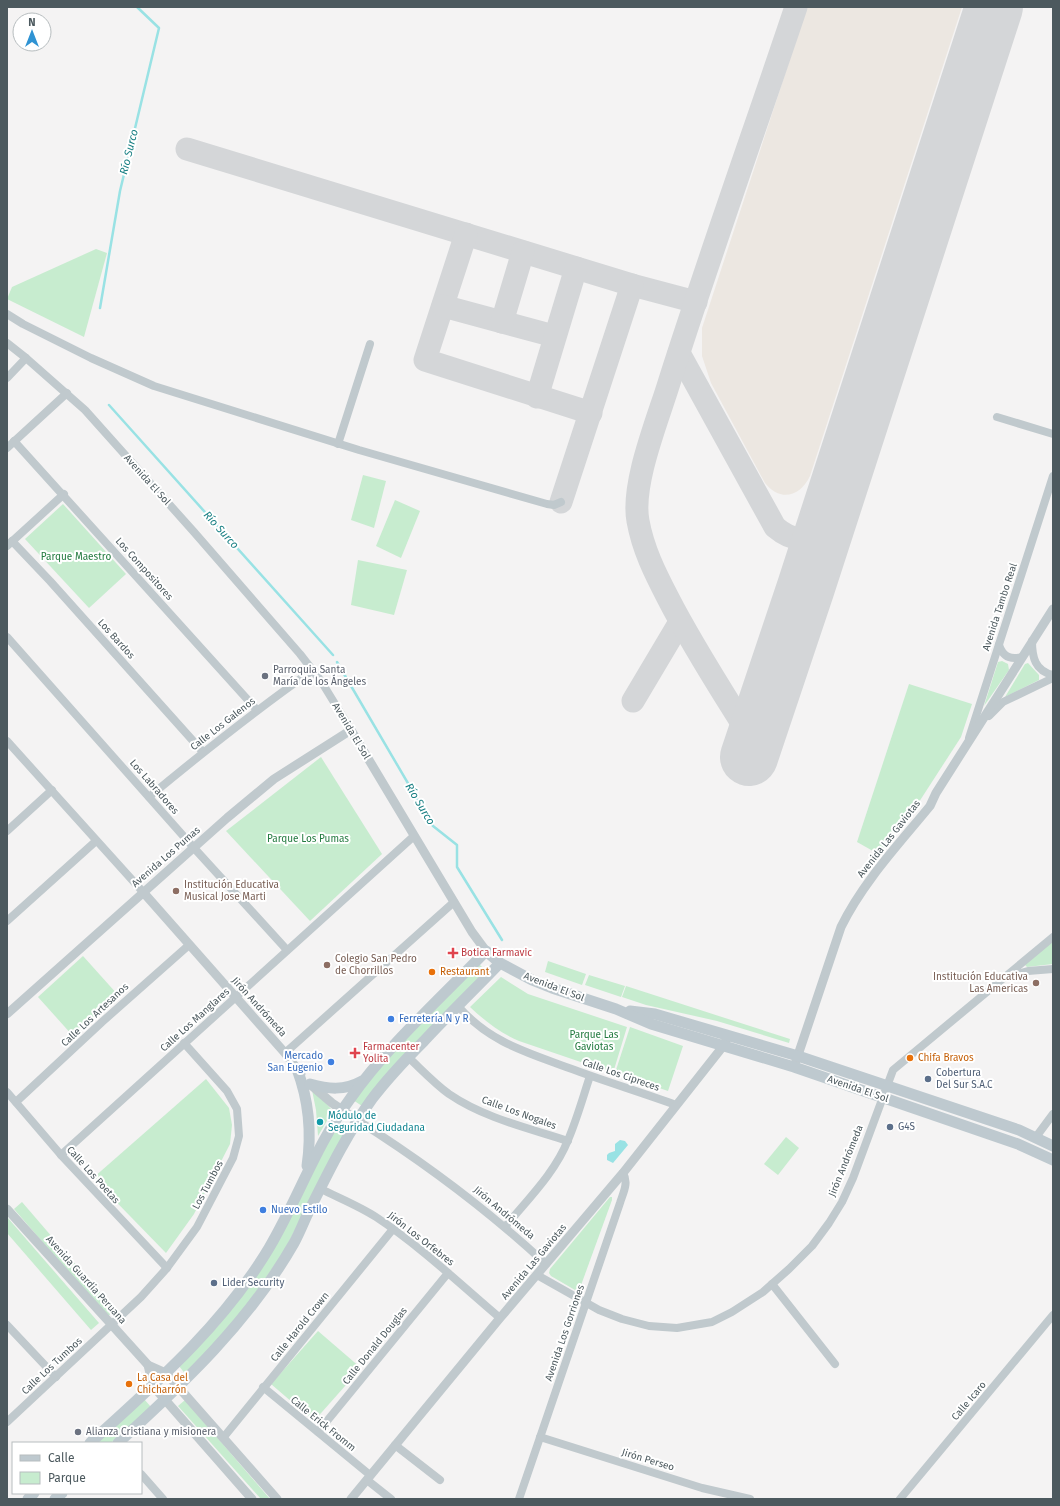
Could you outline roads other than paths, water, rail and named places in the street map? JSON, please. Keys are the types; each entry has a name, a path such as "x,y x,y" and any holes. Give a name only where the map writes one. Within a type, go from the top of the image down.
{"main road":[{"name":"Avenida El Sol","path":"486,951 500,963 514,971 552,988 616,1009 655,1014 794,1067 1018,1144 1053,1160"},
{"path":"91,1442 166,1374 203,1336 242,1288 269,1249 328,1132 365,1078 394,1045 486,951"},
{"path":"119,1442 165,1401 220,1345 260,1295 294,1243 337,1154 357,1120 373,1098 408,1057 500,963"},
{"name":"Avenida El Sol","path":"726,1040 798,1056 1036,1137 1053,1146"},
{"path":"297,1069 305,1096 310,1124 309,1152 303,1179"},
{"path":"310,1084 329,1088 342,1088 354,1085 365,1078"}],"street":[{"path":"7,314 23,324 91,358 154,386 338,444 547,504 554,505 561,502"},
{"name":"Avenida El Sol","path":"7,343 85,410 296,648 313,670 351,730 472,932 486,951"},
{"path":"338,444 370,344"},
{"path":"7,378 26,358"},
{"path":"7,448 67,394"},
{"path":"997,417 1053,434"},
{"name":"Los Compositores","path":"14,441 64,494 257,710"},
{"name":"Avenida Tambo Real","path":"966,745 1053,476"},
{"path":"10,544 64,494"},
{"name":"Los Bardos","path":"10,544 55,586 203,752"},
{"name":"Avenida Las Gaviotas","path":"794,1067 841,927 850,908 873,876 930,806 966,745 1053,609"},
{"name":"Los Labradores","path":"7,637 194,848 287,950"},
{"path":"1032,641 1032,654 1034,660 1040,668 1053,675"},
{"path":"998,645 1001,651 1008,657 1022,657"},
{"name":"Calle Los Galenos","path":"149,797 257,710 313,670"},
{"path":"966,745 998,706 1053,678"},
{"name":"Avenida Los Pumas","path":"7,1014 227,818 274,779 351,730"},
{"name":"Jirón Andrómeda","path":"7,741 143,892 285,1053 310,1084 342,1110 442,1177 505,1227 546,1264"},
{"path":"7,831 52,790"},
{"name":"Calle Los Manglares","path":"61,1155 414,836"},
{"path":"7,921 96,841"},
{"path":"285,1053 454,902"},
{"name":"Jirón Andrómeda","path":"537,1275 599,1310 622,1319 649,1326 677,1328 712,1322 734,1315 789,1270 812,1246 829,1223 842,1202 853,1178 886,1085 893,1070 1053,937"},
{"name":"Calle Los Artesanos","path":"16,1102 102,1022 189,945"},
{"path":"1004,978 1028,971 1053,970"},
{"name":"Calle Los Cipreces","path":"458,1006 466,1016 503,1043 590,1076 676,1105"},
{"name":"Avenida Las Gaviotas","path":"351,1499 500,1318 623,1173 726,1040"},
{"name":"Los Tumbos","path":"112,1324 141,1297 167,1268 197,1227 233,1158 239,1136 238,1115 234,1103 227,1092 184,1043"},
{"name":"Calle Los Nogales","path":"408,1057 443,1089 477,1110 496,1118 568,1141"},
{"path":"505,1227 543,1181 568,1141 590,1076"},
{"name":"Calle Los Poetas","path":"7,1092 61,1155 167,1268"},
{"path":"1036,1137 1053,1114"},
{"name":"Avenida Los Gorriones","path":"519,1499 626,1183 626,1177 623,1173"},
{"name":"Jirón Los Orfebres","path":"321,1188 375,1216 393,1229 448,1273 500,1318"},
{"name":"Avenida Guardia Peruana","path":"7,1209 148,1365 166,1374 277,1499"},
{"name":"Calle Harold Crown","path":"222,1438 393,1229"},
{"name":"Calle Donald Douglas","path":"318,1432 448,1273"},
{"path":"772,1284 835,1364"},
{"name":"Calle Icaro","path":"900,1499 1053,1315"},
{"name":"Calle Los Tumbos","path":"7,1422 112,1324"},
{"path":"7,1325 56,1377"},
{"name":"Avenida Guardia Peruana","path":"148,1365 153,1386 252,1499"},
{"name":"Calle Erick Fromm","path":"263,1387 318,1432 391,1499"},
{"name":"Jirón Perseo","path":"540,1437 702,1488 745,1498"},
{"path":"395,1445 440,1480"},
{"path":"142,1475 162,1499"}],"water":[{"path":"620,1140 625,1141 628,1145 613,1163 607,1160 607,1155 615,1151 615,1144"}],"waterway":[{"name":"Río Surco","path":"100,308 120,191 159,28 137,7"},
{"name":"Río Surco","path":"109,405 333,655"},
{"name":"Río Surco","path":"337,662 433,826 457,845 457,867 502,940"}],"place":[{"name":"Parroquia Santa María de los Ángeles","path":"265,676"},
{"name":"Institución Educativa Musical Jose Marti","path":"176,891"},
{"name":"Botica Farmavic","path":"453,953"},
{"name":"Colegio San Pedro de Chorrillos","path":"327,965"},
{"name":"Restaurant","path":"432,972"},
{"name":"Institución Educativa Las Americas","path":"1036,983"},
{"name":"Ferretería N y R","path":"391,1019"},
{"name":"Farmacenter Yolita","path":"355,1053"},
{"name":"Chifa Bravos","path":"910,1058"},
{"name":"Mercado San Eugenio","path":"331,1062"},
{"name":"Cobertura Del Sur S.A.C","path":"928,1079"},
{"name":"Módulo de Seguridad Ciudadana","path":"320,1122"},
{"name":"G4S","path":"890,1127"},
{"name":"Nuevo Estilo","path":"263,1210"},
{"name":"Lider Security","path":"214,1283"},
{"name":"La Casa del Chicharrón","path":"129,1384"},
{"name":"Alianza Cristiana y misionera","path":"78,1432"}],"park label":[{"name":"Parque Maestro","path":"76,557"},
{"name":"Parque Los Pumas","path":"308,839"},
{"name":"Parque Las Gaviotas","path":"594,1040"}]}
